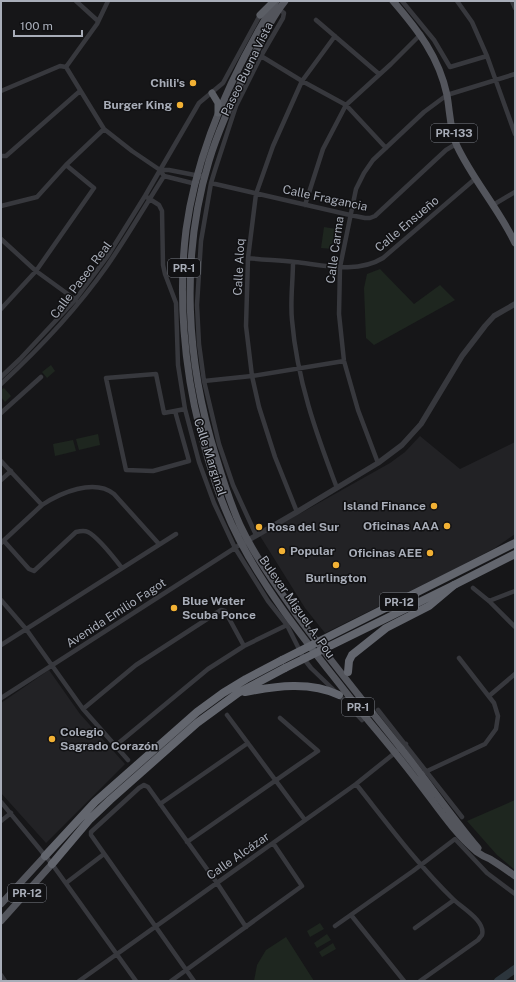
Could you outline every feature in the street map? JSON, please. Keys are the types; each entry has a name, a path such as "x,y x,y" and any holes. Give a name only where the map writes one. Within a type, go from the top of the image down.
{"highway":[{"path":"260,16 269,4 275,1"},
{"path":"212,93 218,103 218,113"},
{"name":"PR-12","path":"45,856 95,802 198,712 223,693 282,660 513,543"},
{"name":"PR-12","path":"52,864 90,819 197,723 238,693 285,668 515,554"},
{"path":"348,672 349,661 352,655 386,628 429,606 454,585"},
{"path":"238,693 279,686 316,688 330,691 339,695"}],"main road":[{"name":"Bulevar Miguel A. Pou","path":"275,1 232,82 218,113 209,137 200,185 187,229 184,263 184,318 187,360 196,414 212,474 238,546 282,609 365,717 400,748"},
{"name":"Bulevar Miguel A. Pou","path":"202,176 228,109 267,30 285,1"},
{"name":"PR-133","path":"388,1 421,34 439,66 456,144 515,243"},
{"name":"PR-133","path":"393,1 407,19"},
{"name":"Bulevar Miguel A. Pou","path":"200,185 192,263 191,316 195,368 198,389 209,437 230,501 248,540 278,589 330,661 488,858 515,876"},
{"name":"PR-12","path":"1,904 45,856"},
{"name":"PR-12","path":"1,921 52,864"}],"street":[{"path":"76,1 98,21"},
{"path":"66,67 98,21 108,1"},
{"path":"402,1 434,40 450,67 487,56"},
{"path":"457,1 472,22 487,56 515,134"},
{"path":"512,1 515,8"},
{"name":"Paseo Buena Vista","path":"256,535 233,484 219,444 204,381 199,344 197,305 201,241 211,183 236,106 261,56 283,18 284,12 279,9"},
{"path":"160,170 199,104 223,83 260,16"},
{"path":"316,20 379,74"},
{"path":"305,205 323,149 346,105 421,34"},
{"name":"Calle Aloq","path":"297,512 275,457 259,407 252,376 246,326 248,258 256,194 273,146 302,81 335,36"},
{"path":"261,56 346,105 386,148"},
{"path":"1,91 60,66 66,67 104,129 132,151 160,170 164,176 200,185"},
{"path":"446,95 515,74"},
{"path":"1,156 6,156 80,90"},
{"name":"Calle Carma","path":"378,463 358,410 344,360 339,314 340,267 356,189 364,173 373,160 424,112 446,95"},
{"path":"1,206 37,197 66,165 104,129"},
{"name":"Calle Fragancia","path":"211,183 350,215 370,218 375,216 446,150 456,144"},
{"path":"1,309 36,271 94,188 66,165"},
{"path":"160,170 169,170 202,176"},
{"name":"Calle Paseo Real","path":"1,384 37,351 107,266 147,197 160,170"},
{"name":"Calle Paseo Real","path":"147,197 164,176"},
{"name":"Calle Ensueño","path":"248,258 340,267 374,264 383,258 476,178"},
{"path":"493,205 515,192"},
{"name":"Calle Marginal","path":"147,197 158,205 162,211 163,265 166,278 176,303 178,365 185,409 199,462 214,503 268,601 287,625 304,658 311,668 362,720"},
{"path":"1,239 36,271 77,301"},
{"path":"293,262 291,319 298,368 314,426 337,488"},
{"path":"1,300 6,304"},
{"name":"Calle Paseo Real","path":"1,377 77,301"},
{"path":"238,546 378,463 402,445 417,429 462,356 485,326 494,316 515,304"},
{"path":"204,381 252,376 344,360"},
{"path":"175,411 189,461 153,471 126,470 106,378 156,374 164,413 185,409"},
{"path":"1,413 41,376"},
{"path":"1,461 42,505"},
{"path":"1,480 11,471"},
{"path":"122,568 94,537 87,531 83,530 76,532 34,571 30,569 2,542 42,505 61,494 93,487 106,490 114,494 159,544"},
{"path":"1,645 176,534"},
{"name":"Avenida Emilio Fagot","path":"1,698 238,546"},
{"path":"473,588 489,601 515,627"},
{"path":"489,601 515,591"},
{"path":"1,600 26,629 83,709 128,760"},
{"path":"83,709 136,665 220,610 225,611 244,646"},
{"path":"115,746 208,669 244,646 287,625"},
{"path":"425,772 485,744 496,729 498,716 494,703 459,658"},
{"path":"489,696 515,674"},
{"path":"378,710 400,748 425,772 462,817"},
{"path":"227,715 305,820"},
{"path":"187,842 318,751 280,718"},
{"path":"160,804 248,743"},
{"name":"Calle Alcázar","path":"79,981 157,927 356,784 400,748"},
{"path":"356,784 421,866 454,900 479,922 483,929 482,935 466,949 420,981"},
{"path":"194,981 104,854 91,835 91,832 139,788 144,785 148,787 217,883 246,928"},
{"path":"1,802 52,864 136,981"},
{"path":"1,821 11,813"},
{"path":"335,926 421,866 455,839 487,873 514,893"},
{"path":"171,981 302,886 273,844"},
{"path":"66,883 104,854"},
{"path":"415,928 454,900"},
{"path":"351,915 404,981"},
{"path":"1,975 5,981"}],"shaded area":[{"path":"324,227 336,229 333,249 321,248"},
{"path":"380,269 414,304 440,285 455,300 374,345 366,338 364,288 367,274"},
{"path":"51,365 55,371 47,378 42,372"},
{"path":"4,388 11,396 5,402 1,397 1,390"},
{"path":"98,434 100,445 79,450 76,439"},
{"path":"420,436 460,469 515,442 515,534 495,548 451,571 325,633 305,608 260,536 390,463 405,452"},
{"path":"73,440 76,451 55,456 53,444"},
{"name":"Colegio Sagrado Corazón","path":"49,670 80,714 125,764 46,843 1,793 1,703"},
{"path":"515,800 515,870 497,855 467,821"},
{"path":"320,923 324,929 310,937 307,931"},
{"path":"327,934 331,940 317,948 314,943"},
{"path":"286,937 314,981 254,981 257,965 266,950"},
{"path":"333,943 336,949 322,957 319,952"}],"waterway":[{"path":"498,981 515,969"}],"place":[{"name":"Chili's","path":"193,83"},
{"name":"Burger King","path":"180,105"},
{"name":"Island Finance","path":"434,506"},
{"name":"Oficinas AAA","path":"447,526"},
{"name":"Rosa del Sur","path":"259,527"},
{"name":"Popular","path":"282,551"},
{"name":"Oficinas AEE","path":"430,553"},
{"name":"Burlington","path":"336,565"},
{"name":"Blue Water Scuba Ponce","path":"174,608"},
{"name":"Colegio Sagrado Corazón","path":"52,739"}]}
